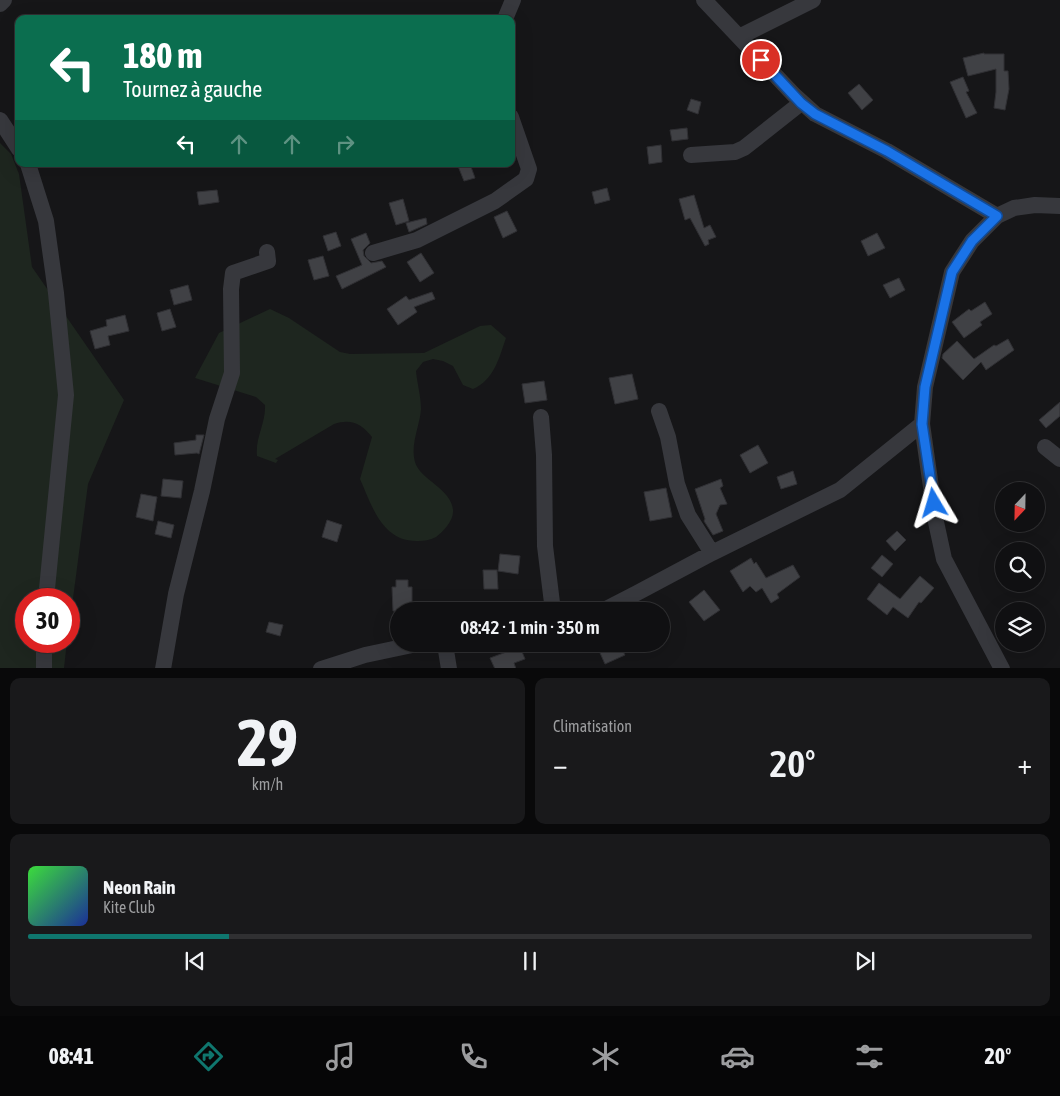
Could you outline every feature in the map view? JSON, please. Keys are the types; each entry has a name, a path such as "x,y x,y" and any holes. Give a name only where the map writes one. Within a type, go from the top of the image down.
{"street":[{"path":"0,4 4,0"},
{"path":"507,15 513,0"},
{"path":"704,0 801,103 815,114 887,151 997,216"},
{"path":"739,37 813,0"},
{"path":"691,155 735,152 744,148 801,103"},
{"path":"0,120 15,143"},
{"path":"373,253 417,240 494,201 526,179 529,169 515,129"},
{"path":"29,167 46,221 56,293 66,395 47,588"},
{"path":"1002,668 944,558 936,522 922,424 925,387 952,272 972,241 997,216 1021,207 1060,206"},
{"path":"163,668 176,594 199,506 217,419 232,373 231,289 233,273 268,261 267,252"},
{"path":"658,411 668,437 677,484 688,516 712,553"},
{"path":"541,417 544,455 545,546 552,602"},
{"path":"620,602 712,553 840,490 922,424"},
{"path":"1045,447 1060,459"},
{"path":"321,668 390,650"},
{"path":"446,652 449,668"},
{"path":"44,653 44,668"}],"shaded area":[{"path":"0,143 11,154 19,174 32,267 124,400 88,484 74,588 15,588 15,653 66,653 64,668 0,668"},
{"path":"270,309 289,318 340,352 350,354 424,353 480,326 491,325 506,338 495,368 486,380 473,389 463,385 453,366 443,361 433,359 423,362 416,371 421,409 414,442 415,462 423,474 448,497 452,504 453,512 447,526 436,537 422,541 406,540 395,536 380,520 360,479 372,437 356,423 340,422 334,424 275,459 278,460 276,463 257,456 265,405 256,397 195,378 219,333"}],"building":[{"path":"984,53 1004,54 1004,71 1008,71 1009,89 1005,110 994,108 996,69 968,76 963,58"},
{"path":"963,77 969,91 966,92 977,113 966,118 950,82"},
{"path":"859,84 873,100 862,110 848,93"},
{"path":"691,99 701,102 698,114 687,110"},
{"path":"687,128 688,139 672,141 670,130"},
{"path":"661,145 662,162 649,164 647,147"},
{"path":"458,167 471,167 475,178 464,181"},
{"path":"607,188 610,200 595,204 592,192"},
{"path":"217,190 219,202 199,205 197,192"},
{"path":"694,195 704,228 710,225 716,237 708,240 709,244 705,246 690,218 685,220 679,199"},
{"path":"403,199 409,221 396,225 389,203"},
{"path":"507,211 517,231 503,238 494,217"},
{"path":"426,218 427,224 409,232 406,223"},
{"path":"336,232 341,246 328,251 323,236"},
{"path":"366,233 370,243 363,250 364,256 371,263 382,261 386,267 342,289 336,276 362,265 351,239"},
{"path":"877,233 885,248 868,256 861,241"},
{"path":"421,253 434,273 420,282 407,262"},
{"path":"323,256 329,276 314,280 308,260"},
{"path":"899,278 905,290 890,298 883,285"},
{"path":"188,285 192,300 174,305 170,290"},
{"path":"432,292 435,299 414,307 417,312 398,325 387,309 406,296 409,300"},
{"path":"985,302 992,314 980,322 982,325 964,338 952,322 969,309 971,311"},
{"path":"170,309 176,327 162,331 157,313"},
{"path":"125,315 129,331 108,336 110,345 95,349 90,331 107,326 106,320"},
{"path":"1008,339 1014,350 986,370 981,362 963,380 942,358 943,354 957,341 974,359 994,345 996,346"},
{"path":"632,374 638,399 615,404 609,378"},
{"path":"544,381 547,400 525,403 522,384"},
{"path":"1060,402 1060,416 1046,428 1039,420"},
{"path":"196,435 204,435 199,454 175,455 174,443 196,440"},
{"path":"758,445 768,463 750,473 740,455"},
{"path":"793,471 797,484 781,489 777,477"},
{"path":"163,479 183,481 181,498 161,496"},
{"path":"721,479 723,486 720,488 727,504 720,505 716,514 723,531 713,535 704,521 705,519 695,489"},
{"path":"666,488 672,517 650,521 644,492"},
{"path":"141,494 157,497 153,521 136,517"},
{"path":"327,520 342,525 337,542 322,537"},
{"path":"158,521 174,525 171,538 155,534"},
{"path":"897,531 906,540 895,551 886,541"},
{"path":"500,554 520,556 518,574 498,571"},
{"path":"882,555 893,564 882,577 871,568"},
{"path":"751,558 754,564 756,562 766,578 793,565 800,577 777,594 779,598 771,603 762,588 756,592 750,586 743,592 730,571"},
{"path":"483,570 497,570 498,589 484,589"},
{"path":"920,576 934,588 921,603 919,602 908,618 893,607 887,615 867,599 879,583 900,599"},
{"path":"396,580 408,580 408,587 412,587 412,602 393,602 392,587 396,587"},
{"path":"704,590 720,610 704,621 689,602"},
{"path":"269,622 283,625 280,636 266,632"},
{"path":"506,652 522,652 525,659 514,663 516,668 495,668 490,658"},
{"path":"600,652 623,652 625,655 605,664"}],"route":[{"path":"761,60 801,103 815,114 887,151 997,216 972,241 952,272 925,387 922,424 934,503"}]}
